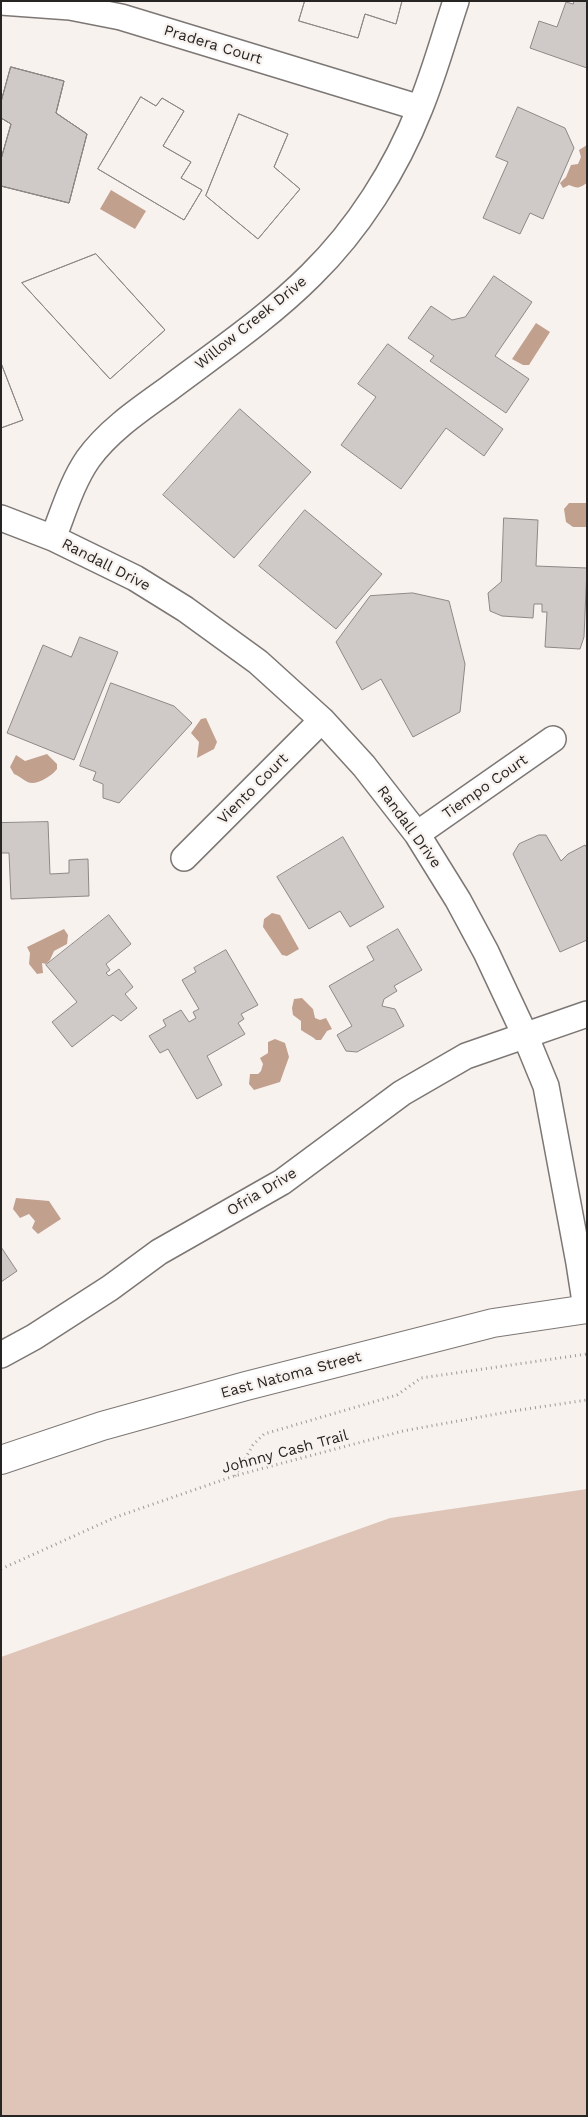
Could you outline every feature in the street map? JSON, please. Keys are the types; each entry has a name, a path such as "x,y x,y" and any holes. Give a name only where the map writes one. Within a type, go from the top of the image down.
{"main road":[{"name":"East Natoma Street","path":"1,1460 102,1426 255,1384 494,1323 586,1308"}],"street":[{"name":"Willow Creek Drive","path":"53,538 69,497 88,460 108,437 131,417 274,309 312,274 347,235 377,192 402,147 420,108 456,1"},
{"name":"Pradera Court","path":"1,2 70,7 120,17 420,108"},
{"name":"Randall Drive","path":"1,518 53,538 135,578 185,609 258,662 322,720 364,766 417,834 458,900 525,1035 546,1086 586,1308"},
{"name":"Viento Court","path":"184,858 322,720"},
{"name":"Tiempo Court","path":"417,834 553,739"},
{"name":"Ofria Drive","path":"1,1355 34,1337 110,1288 159,1252 282,1182 402,1093 466,1056 587,1014"}],"path":[{"path":"234,1476 252,1445 264,1434 397,1394 421,1378 587,1354"},
{"name":"Johnny Cash Trail","path":"1,1569 116,1517 234,1476 403,1432 513,1411 587,1400"}],"shaded area":[{"path":"587,145 587,183 578,187 569,185 563,188 560,183 566,177 571,165 578,164 581,157 579,150"},
{"path":"111,190 146,211 135,229 100,209"},
{"path":"536,323 550,332 529,365 523,365 512,359"},
{"path":"569,503 587,503 587,527 573,527 566,522 564,509"},
{"path":"206,718 217,742 214,749 197,758 199,742 191,733 201,719"},
{"path":"47,754 57,764 57,769 39,782 28,782 14,774 10,767 16,755 25,761"},
{"path":"272,913 280,915 299,949 287,956 282,955 263,927 264,919"},
{"path":"64,929 68,935 67,944 54,951 46,964 42,963 43,973 37,974 29,964 30,953 27,947"},
{"path":"302,998 313,1009 315,1018 320,1020 326,1018 332,1029 327,1031 321,1040 316,1040 301,1030 301,1021 293,1015 294,999"},
{"path":"275,1039 285,1043 289,1057 280,1082 254,1090 249,1084 250,1074 258,1074 261,1071 263,1064 260,1058 268,1053 268,1042"},
{"path":"16,1198 49,1201 61,1219 38,1234 32,1228 35,1221 29,1214 20,1218 13,1209"},
{"path":"587,1489 587,2116 1,2116 1,1657 390,1518"}],"building":[{"path":"305,1 402,1 396,24 365,14 358,38 299,21"},
{"path":"305,1 402,1 396,24 365,14 358,38 299,21"},
{"path":"574,1 587,1 587,68 530,48 539,21 557,27 566,2 573,4"},
{"path":"11,67 64,81 56,113 87,134 69,203 1,186 1,159 11,124 1,118 1,102"},
{"path":"11,67 64,81 56,113 87,134 69,203 1,186 1,159 11,124 1,118 1,102"},
{"path":"11,67 64,81 56,113 87,134 69,203 1,186 1,159 11,124 1,118 1,102"},
{"path":"141,97 156,106 162,98 184,111 163,146 191,162 181,178 202,190 184,220 98,169"},
{"path":"141,97 156,106 162,98 184,111 163,146 191,162 181,178 202,190 184,220 98,169"},
{"path":"518,107 565,128 574,148 543,219 530,213 520,234 483,218 508,162 496,157"},
{"path":"239,114 288,134 274,167 300,189 258,239 206,196"},
{"path":"239,114 288,134 274,167 300,189 258,239 206,196"},
{"path":"96,254 165,330 110,379 22,283"},
{"path":"96,254 165,330 110,379 22,283"},
{"path":"494,276 532,302 495,356 529,379 506,413 430,361 434,356 408,338 431,306 452,320 465,317"},
{"path":"388,344 503,429 484,456 446,428 401,489 341,445 376,397 358,384"},
{"path":"1,363 23,420 1,428"},
{"path":"1,363 23,420 1,428"},
{"path":"240,409 311,472 234,558 163,495"},
{"path":"305,510 382,574 336,629 259,566"},
{"path":"504,518 538,520 536,566 587,568 584,637 580,649 545,647 547,612 542,612 542,604 534,604 533,618 502,616 490,611 488,593 501,582"},
{"path":"413,593 449,601 465,664 460,712 413,737 381,679 362,690 336,642 370,596"},
{"path":"80,637 118,652 74,760 7,733 43,645 71,657"},
{"path":"111,683 174,706 192,723 119,803 103,798 103,784 93,780 96,772 80,766"},
{"path":"48,822 50,874 69,873 69,860 88,859 89,896 11,899 9,853 1,853 1,823"},
{"path":"539,835 546,835 561,861 568,854 585,845 587,848 587,940 560,952 513,854 519,844"},
{"path":"343,837 384,907 350,927 340,911 309,929 277,877"},
{"path":"109,915 131,944 106,964 110,970 106,973 109,976 119,969 133,987 125,994 137,1008 121,1021 113,1015 72,1047 52,1022 77,1002 46,965"},
{"path":"398,929 422,970 394,986 397,991 384,999 382,1006 395,1009 404,1026 357,1052 346,1051 337,1035 352,1026 329,986 374,960 367,947"},
{"path":"226,950 258,1005 241,1014 244,1019 238,1023 245,1034 207,1056 222,1085 197,1099 168,1049 160,1053 149,1036 166,1026 163,1020 181,1010 189,1022 196,1018 193,1012 199,1009 182,980 196,972 194,968"},
{"path":"1,1247 17,1271 1,1282"}]}
